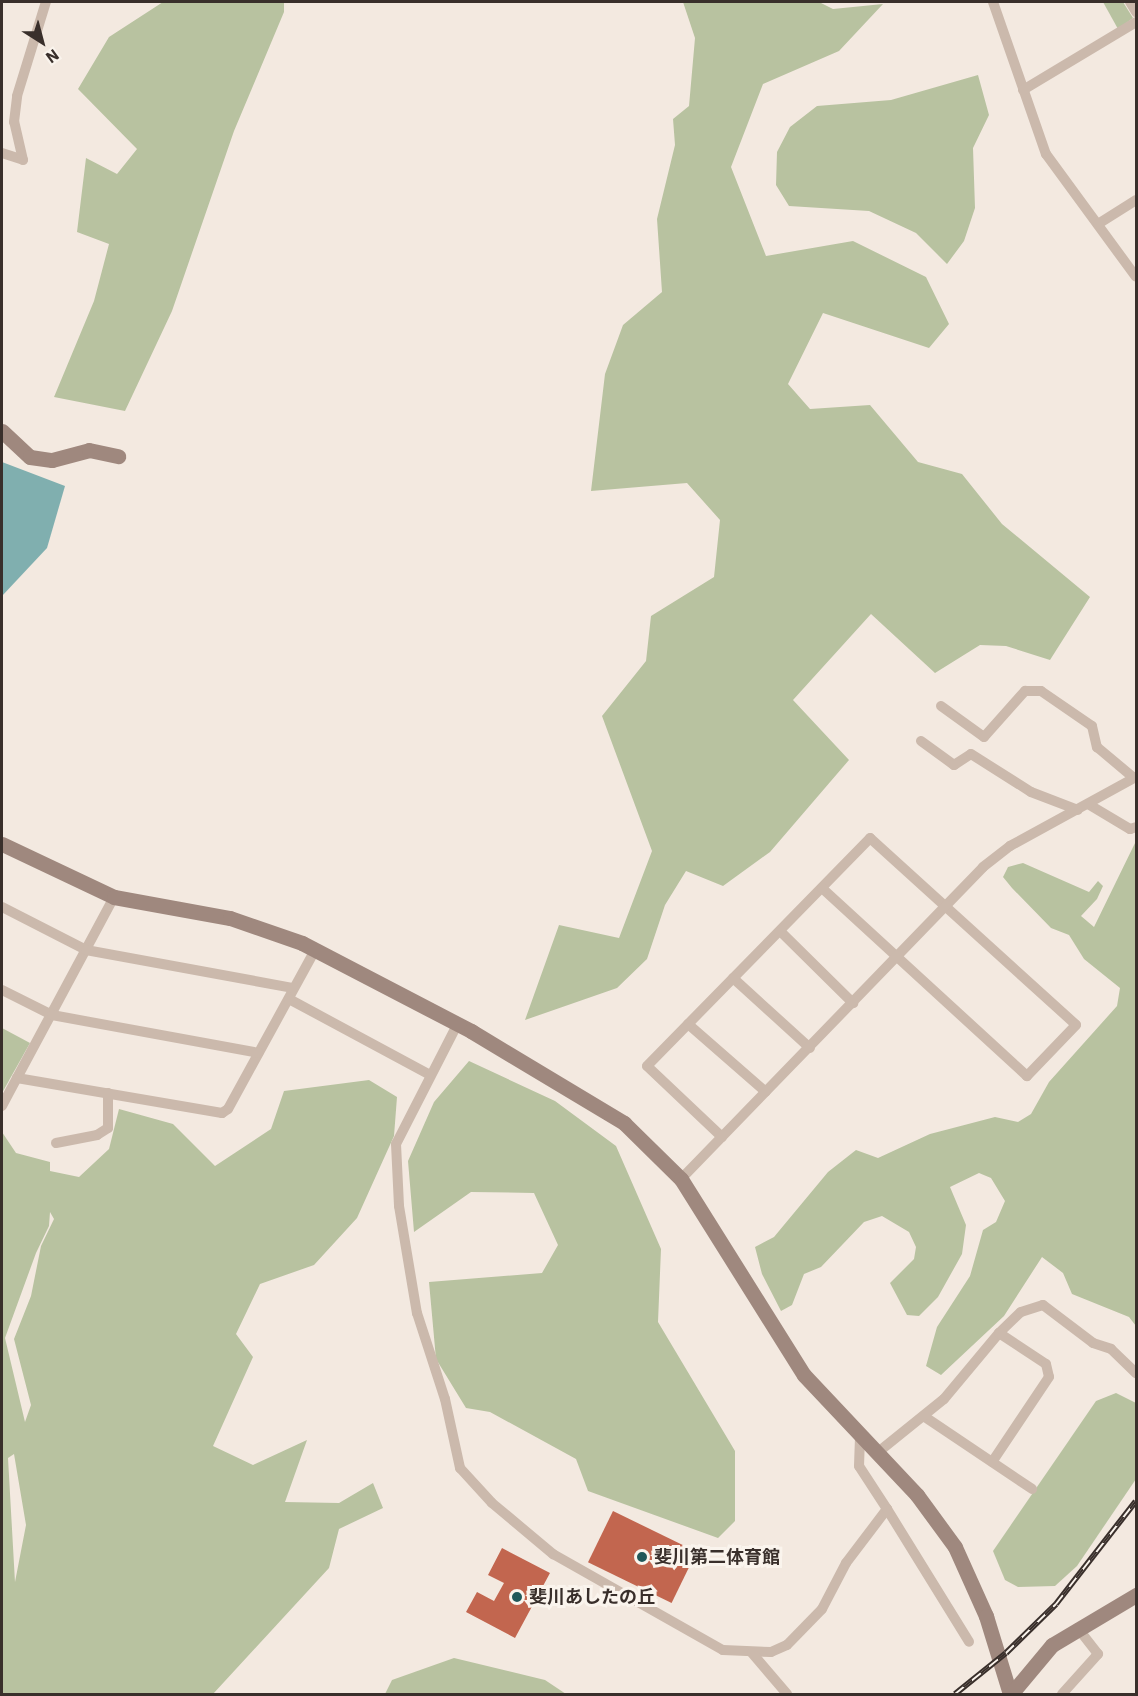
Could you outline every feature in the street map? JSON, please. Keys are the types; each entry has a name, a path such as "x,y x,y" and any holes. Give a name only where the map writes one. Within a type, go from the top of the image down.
{"street":[{"path":"2,153 23,160 14,122 17,96 46,2"},
{"path":"993,2 1046,154 1137,277"},
{"path":"1130,2 1137,12"},
{"path":"1023,90 1137,22"},
{"path":"1098,224 1137,200"},
{"path":"2,431 30,457 52,460 89,450 118,456"},
{"path":"681,1179 947,906 1010,846 1091,809 1135,777 1097,747 1092,726 1041,692 1025,692 971,754 954,765 921,741"},
{"path":"940,706 984,737"},
{"path":"971,754 1031,792 1091,809 1130,829 1137,827"},
{"path":"722,1137 647,1066 870,838 1076,1024 1026,1076 822,888"},
{"path":"2,844 114,897 230,918 270,929 458,1023 624,1123 681,1179 783,1346 860,1437 917,1495 955,1547 986,1616 1011,1695"},
{"path":"2,1106 114,897"},
{"path":"2,907 86,950 292,993 428,1074"},
{"path":"780,931 854,1003"},
{"path":"17,1078 222,1113 228,1109 315,950"},
{"path":"733,978 810,1048"},
{"path":"2,990 52,1015 259,1053"},
{"path":"458,1023 428,1074 396,1144 399,1206 417,1313 445,1399 460,1468 492,1503 553,1554 723,1650 752,1653 787,1645 822,1609 846,1563 887,1509"},
{"path":"688,1024 766,1092"},
{"path":"56,1143 97,1135 108,1128 108,1093"},
{"path":"877,1453 925,1417 999,1333 1021,1312 1043,1305 1093,1343 1111,1349 1137,1373"},
{"path":"992,1462 1048,1377 1046,1364 999,1333"},
{"path":"925,1417 1032,1489"},
{"path":"860,1437 860,1466 969,1642"},
{"path":"1011,1695 1019,1679 1052,1645 1137,1596"},
{"path":"1062,1695 1098,1654 1078,1628"},
{"path":"752,1653 787,1695"}],"green space":[{"path":"163,2 284,2 284,12 234,131 172,311 125,411 54,397 94,301 109,244 77,232 86,158 117,174 137,149 78,89 109,37"},
{"path":"683,2 819,2 833,9 883,4 839,51 763,84 731,167 766,256 853,241 926,277 949,324 929,348 823,313 788,384 810,409 870,405 918,462 962,474 1002,524 1090,597 1050,660 1006,646 980,645 935,673 871,614 793,700 849,760 770,852 723,886 686,871 665,905 647,959 617,988 525,1020 559,925 619,938 652,851 602,716 646,661 651,616 714,577 720,520 687,483 591,491 605,374 623,325 662,292 657,219 675,145 673,119 689,106 695,38"},
{"path":"1103,2 1123,2 1133,18 1118,29"},
{"path":"978,75 989,115 973,148 975,208 964,241 947,264 916,233 869,211 789,206 776,185 777,152 790,127 817,106 891,100"},
{"path":"1136,841 1136,1326 1129,1317 1072,1294 1063,1273 1042,1257 1004,1316 941,1375 926,1366 937,1327 970,1276 983,1230 996,1222 1005,1201 991,1178 979,1173 950,1187 966,1225 962,1254 938,1297 919,1316 907,1315 890,1283 914,1259 916,1247 909,1232 882,1216 864,1222 821,1267 804,1274 792,1305 781,1311 762,1274 755,1247 774,1237 828,1172 856,1150 878,1158 930,1134 995,1117 1018,1122 1031,1114 1049,1082 1117,1006 1120,988 1084,959 1069,935 1051,928 1012,888 1003,877 1008,867 1023,863 1089,892 1098,881 1103,886 1097,899 1081,916 1094,927"},
{"path":"2,1028 30,1043 2,1093"},
{"path":"469,1061 555,1101 616,1146 661,1249 658,1322 735,1451 735,1521 718,1538 588,1491 576,1459 490,1412 466,1408 436,1359 429,1282 542,1273 558,1245 534,1193 471,1192 414,1232 408,1161 434,1102"},
{"path":"369,1080 397,1097 394,1136 357,1218 314,1265 260,1284 236,1334 253,1357 213,1446 253,1465 307,1440 285,1502 339,1503 373,1483 383,1508 339,1529 329,1568 213,1694 2,1694 2,1132 16,1153 50,1162 50,1171 79,1177 109,1149 119,1109 173,1124 215,1166 271,1129 284,1091","holes":["50,1212 54,1219 41,1246 31,1296 14,1339 31,1405 25,1422 5,1338 36,1253 49,1226","14,1454 26,1525 15,1582 8,1458"]},
{"path":"1116,1393 1136,1403 1136,1479 1077,1566 1055,1586 1018,1587 1005,1580 993,1551 1096,1401"},
{"path":"454,1658 545,1680 566,1694 385,1694 392,1680"}],"water":[{"path":"2,462 65,486 47,548 2,596"}],"building":[{"name":"斐川第二体育館","path":"613,1511 697,1552 672,1603 588,1562"},
{"name":"斐川あしたの丘","path":"502,1548 550,1573 515,1638 466,1612 477,1592 494,1601 504,1583 488,1575"}],"railway":[{"path":"955,1694 1006,1653 1056,1604 1136,1501"}],"place":[{"name":"斐川第二体育館","path":"642,1557"},
{"name":"斐川あしたの丘","path":"517,1597"}]}
